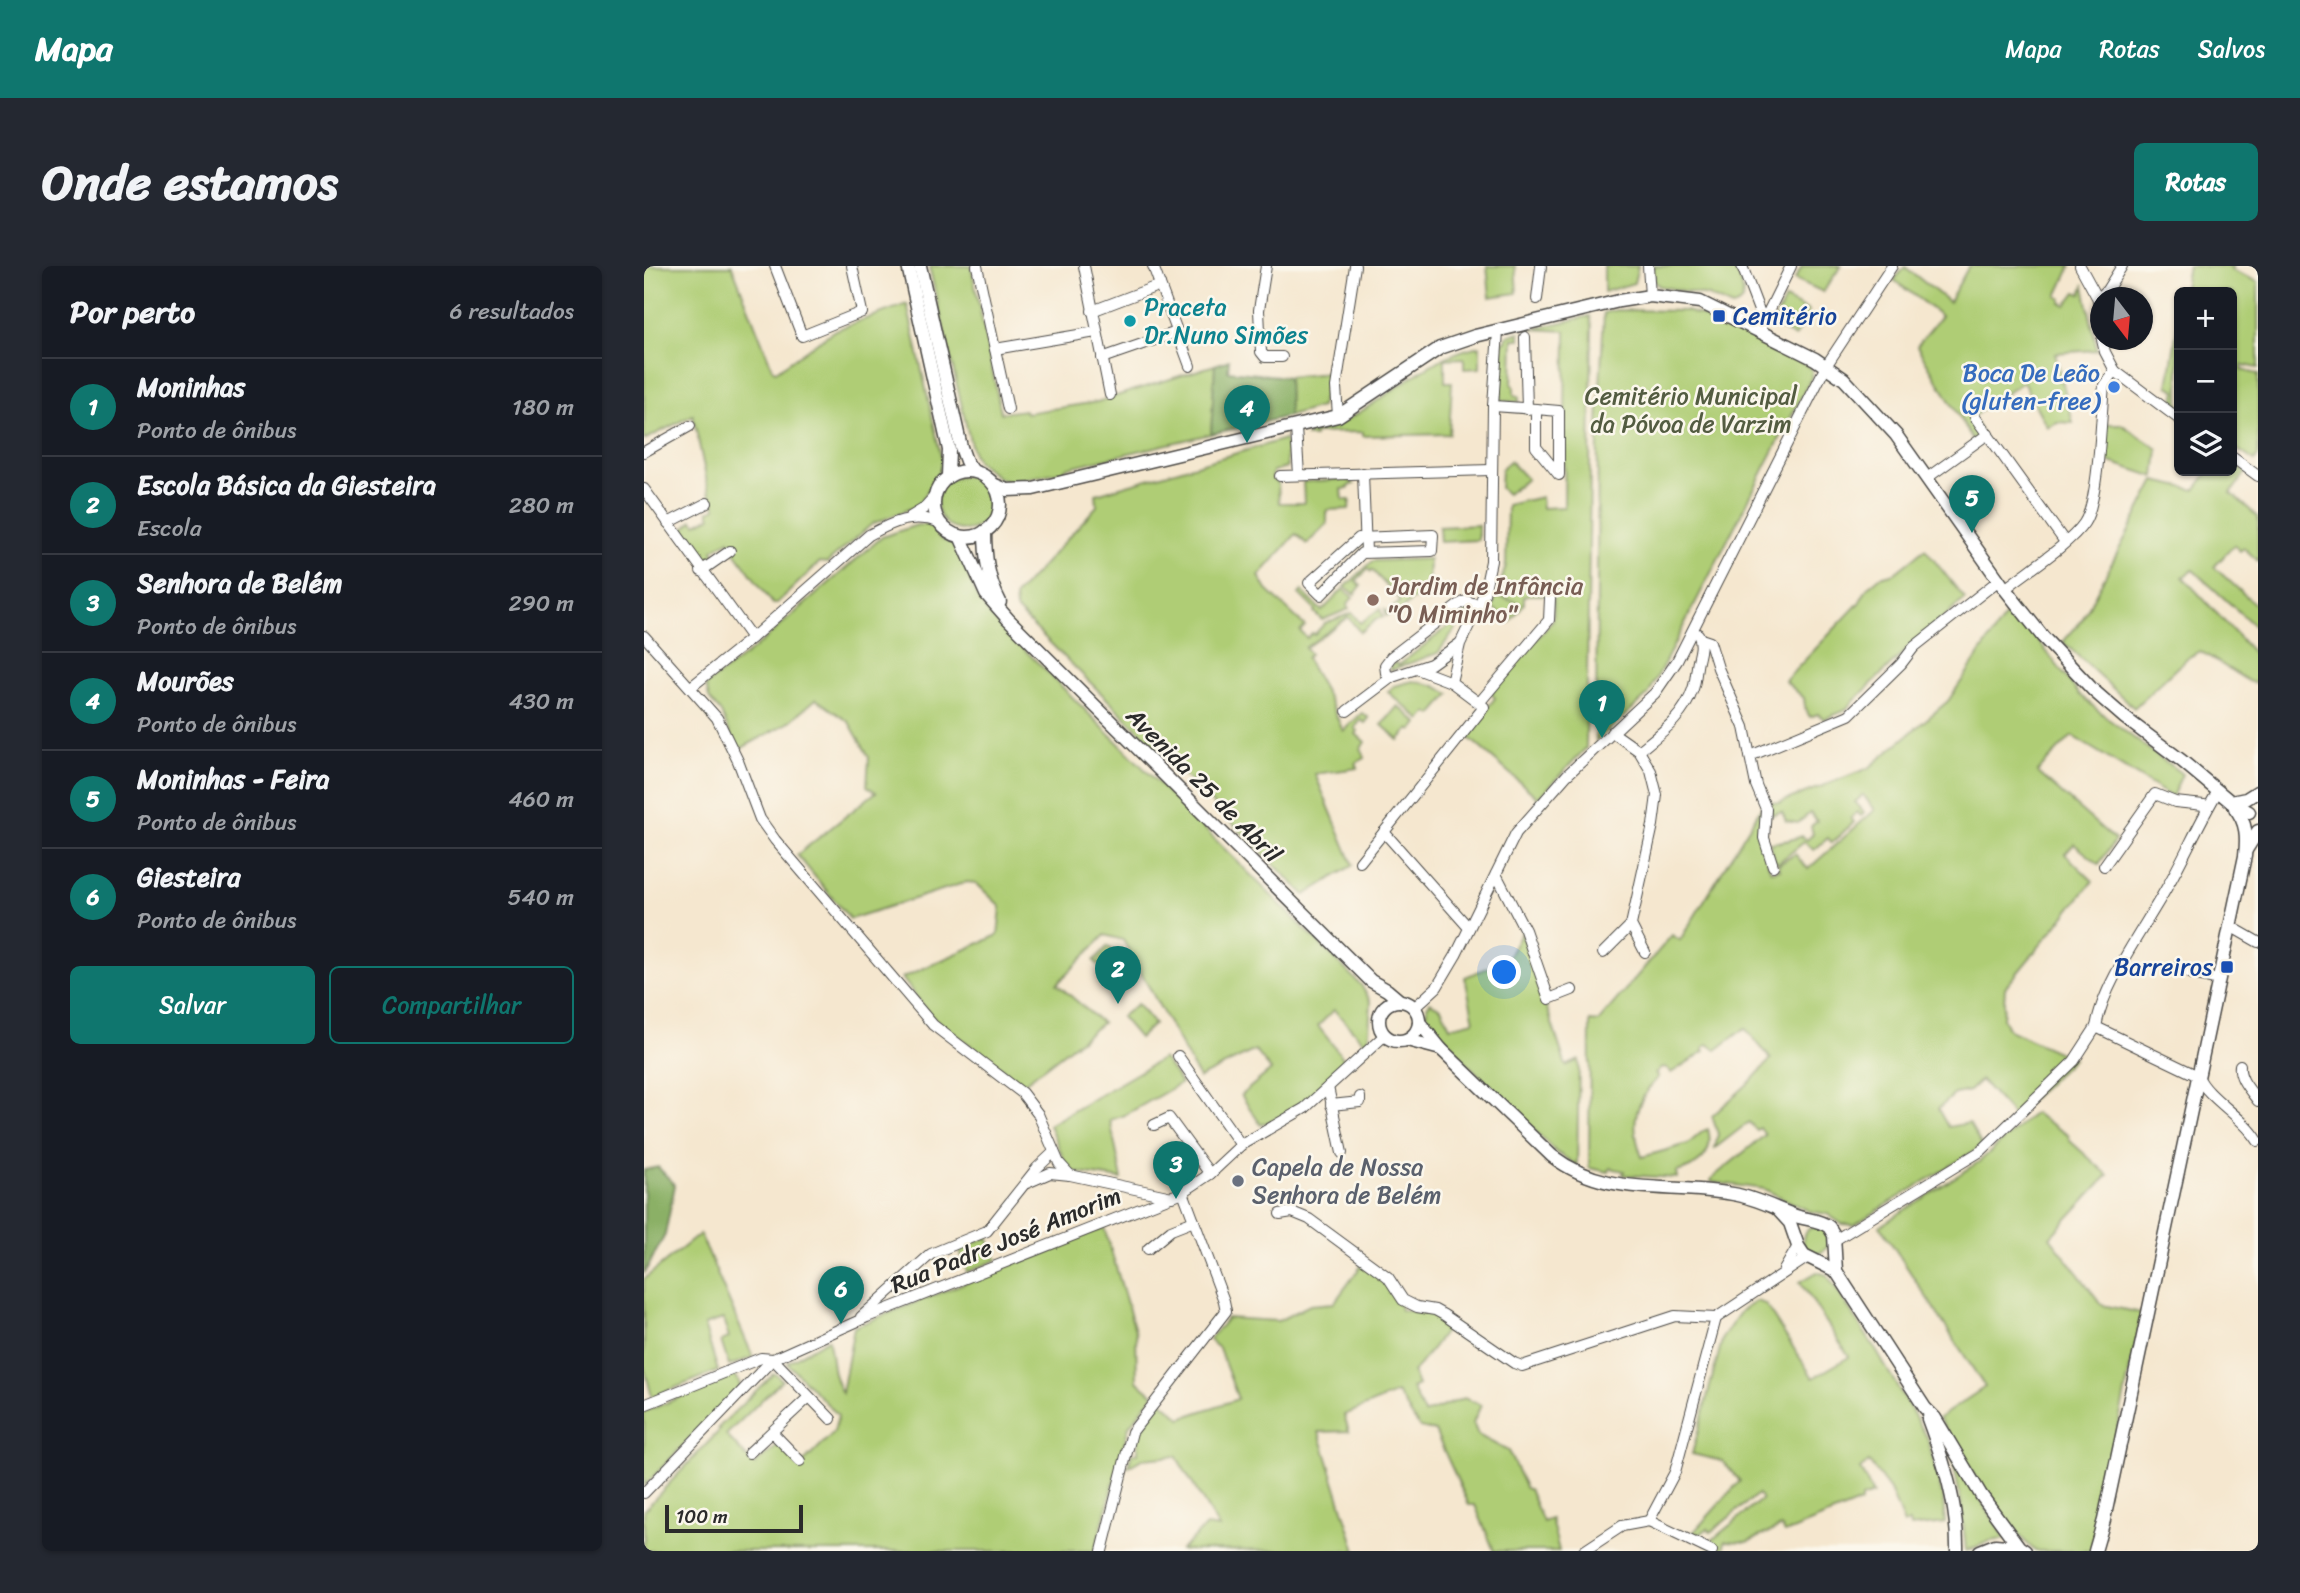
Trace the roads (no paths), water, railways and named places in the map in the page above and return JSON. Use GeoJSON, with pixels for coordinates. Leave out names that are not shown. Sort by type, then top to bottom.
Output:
{"type":"FeatureCollection","features":[{"type":"Feature","properties":{"kind":"main road"},"geometry":{"type":"LineString","coordinates":[[908,266],[949,450],[948,476]]}},
{"type":"Feature","properties":{"kind":"main road"},"geometry":{"type":"LineString","coordinates":[[920,266],[961,447],[973,471]]}},
{"type":"Feature","properties":{"kind":"main road"},"geometry":{"type":"LineString","coordinates":[[995,485],[1007,490],[1022,491],[1338,416],[1440,348],[1582,309],[1650,296],[1700,302],[1761,326],[1844,379],[1896,435],[2043,637],[2094,691],[2251,819]]}},
{"type":"Feature","properties":{"kind":"main road"},"geometry":{"type":"LineString","coordinates":[[939,522],[933,506],[934,497],[948,476],[956,472],[973,471],[989,478],[995,485],[1000,510]]}},
{"type":"Feature","properties":{"kind":"main road"},"geometry":{"type":"LineString","coordinates":[[960,537],[969,537],[992,526],[1010,498],[1022,491]]}},
{"type":"Feature","properties":{"kind":"main road","name":"Avenida 25 de Abril"},"geometry":{"type":"LineString","coordinates":[[939,522],[952,534],[960,537],[986,594],[1008,619],[1371,981],[1400,1002]]}},
{"type":"Feature","properties":{"kind":"main road","name":"Avenida 25 de Abril"},"geometry":{"type":"LineString","coordinates":[[985,531],[987,568],[993,589],[1008,619]]}},
{"type":"Feature","properties":{"kind":"main road"},"geometry":{"type":"LineString","coordinates":[[2231,802],[2246,799],[2258,791]]}},
{"type":"Feature","properties":{"kind":"main road"},"geometry":{"type":"LineString","coordinates":[[2258,791],[2258,797]]}},
{"type":"Feature","properties":{"kind":"main road"},"geometry":{"type":"LineString","coordinates":[[2097,1550],[2258,791]]}},
{"type":"Feature","properties":{"kind":"main road","name":"Avenida 25 de Abril"},"geometry":{"type":"LineString","coordinates":[[1371,981],[1378,996],[1381,1013]]}},
{"type":"Feature","properties":{"kind":"main road"},"geometry":{"type":"LineString","coordinates":[[1441,1049],[1406,1040],[1395,1041],[1385,1035],[1380,1025],[1381,1013],[1389,1005],[1400,1002],[1414,1008],[1419,1022],[1441,1049],[1566,1168],[1584,1176],[1624,1186],[1731,1193],[1758,1200],[1829,1227],[1834,1244],[1836,1271],[1925,1408],[1935,1418],[1981,1495],[2022,1549]]}},
{"type":"Feature","properties":{"kind":"main road"},"geometry":{"type":"LineString","coordinates":[[1406,1040],[1416,1033],[1419,1022]]}},
{"type":"Feature","properties":{"kind":"main road"},"geometry":{"type":"LineString","coordinates":[[1776,1207],[1790,1223],[1797,1243],[1811,1258],[1836,1271]]}},
{"type":"Feature","properties":{"kind":"main road"},"geometry":{"type":"LineString","coordinates":[[1797,1243],[1805,1224],[1816,1221]]}},
{"type":"Feature","properties":{"kind":"main road"},"geometry":{"type":"LineString","coordinates":[[1811,1258],[1826,1256],[1834,1244]]}},
{"type":"Feature","properties":{"kind":"main road"},"geometry":{"type":"LineString","coordinates":[[1925,1408],[1955,1505],[1957,1551]]}},
{"type":"Feature","properties":{"kind":"main road"},"geometry":{"type":"LineString","coordinates":[[1951,1551],[1952,1500]]}},
{"type":"Feature","properties":{"kind":"main road"},"geometry":{"type":"LineString","coordinates":[[1980,1551],[1995,1545],[2022,1549]]}},
{"type":"Feature","properties":{"kind":"street"},"geometry":{"type":"LineString","coordinates":[[775,266],[802,336],[862,312],[852,266]]}},
{"type":"Feature","properties":{"kind":"street"},"geometry":{"type":"LineString","coordinates":[[976,266],[1008,409]]}},
{"type":"Feature","properties":{"kind":"street"},"geometry":{"type":"LineString","coordinates":[[1084,266],[1110,395]]}},
{"type":"Feature","properties":{"kind":"street"},"geometry":{"type":"LineString","coordinates":[[1153,266],[1190,366]]}},
{"type":"Feature","properties":{"kind":"street"},"geometry":{"type":"LineString","coordinates":[[1266,266],[1259,310],[1261,352],[1265,357],[1282,357]]}},
{"type":"Feature","properties":{"kind":"street"},"geometry":{"type":"LineString","coordinates":[[1338,416],[1335,404],[1336,387],[1355,266]]}},
{"type":"Feature","properties":{"kind":"street"},"geometry":{"type":"LineString","coordinates":[[1537,299],[1541,266]]}},
{"type":"Feature","properties":{"kind":"street"},"geometry":{"type":"LineString","coordinates":[[1648,266],[1650,296]]}},
{"type":"Feature","properties":{"kind":"street"},"geometry":{"type":"LineString","coordinates":[[1742,266],[1761,326]]}},
{"type":"Feature","properties":{"kind":"street"},"geometry":{"type":"LineString","coordinates":[[1761,326],[1791,266]]}},
{"type":"Feature","properties":{"kind":"street"},"geometry":{"type":"LineString","coordinates":[[1414,1008],[1437,987],[1516,833],[1567,775],[1655,692],[1677,661],[1826,366],[1892,266]]}},
{"type":"Feature","properties":{"kind":"street"},"geometry":{"type":"LineString","coordinates":[[2080,266],[2091,287]]}},
{"type":"Feature","properties":{"kind":"street"},"geometry":{"type":"LineString","coordinates":[[2109,287],[2122,266]]}},
{"type":"Feature","properties":{"kind":"street"},"geometry":{"type":"LineString","coordinates":[[1092,311],[1160,285]]}},
{"type":"Feature","properties":{"kind":"street"},"geometry":{"type":"LineString","coordinates":[[1451,681],[1460,644],[1484,594],[1491,561],[1491,470],[1498,331]]}},
{"type":"Feature","properties":{"kind":"street"},"geometry":{"type":"LineString","coordinates":[[995,349],[1096,332]]}},
{"type":"Feature","properties":{"kind":"street"},"geometry":{"type":"LineString","coordinates":[[1102,358],[1177,332]]}},
{"type":"Feature","properties":{"kind":"street"},"geometry":{"type":"LineString","coordinates":[[1493,406],[1531,409],[1559,411],[1559,475],[1535,447],[1531,409],[1525,337]]}},
{"type":"Feature","properties":{"kind":"street"},"geometry":{"type":"LineString","coordinates":[[2104,350],[2115,371],[2174,415]]}},
{"type":"Feature","properties":{"kind":"street"},"geometry":{"type":"LineString","coordinates":[[1750,757],[1849,715],[1901,664],[1914,647],[2064,542],[2084,524],[2092,503],[2105,385],[2115,371]]}},
{"type":"Feature","properties":{"kind":"street"},"geometry":{"type":"LineString","coordinates":[[1975,416],[2064,542]]}},
{"type":"Feature","properties":{"kind":"street"},"geometry":{"type":"LineString","coordinates":[[644,452],[690,426]]}},
{"type":"Feature","properties":{"kind":"street"},"geometry":{"type":"LineString","coordinates":[[1296,428],[1299,475]]}},
{"type":"Feature","properties":{"kind":"street"},"geometry":{"type":"LineString","coordinates":[[1927,478],[1988,434]]}},
{"type":"Feature","properties":{"kind":"street"},"geometry":{"type":"LineString","coordinates":[[2237,461],[2258,476]]}},
{"type":"Feature","properties":{"kind":"street"},"geometry":{"type":"LineString","coordinates":[[1280,476],[1491,470]]}},
{"type":"Feature","properties":{"kind":"street"},"geometry":{"type":"LineString","coordinates":[[1363,473],[1366,552]]}},
{"type":"Feature","properties":{"kind":"street"},"geometry":{"type":"LineString","coordinates":[[644,489],[752,638]]}},
{"type":"Feature","properties":{"kind":"street"},"geometry":{"type":"LineString","coordinates":[[910,518],[934,497]]}},
{"type":"Feature","properties":{"kind":"street"},"geometry":{"type":"LineString","coordinates":[[668,523],[707,503]]}},
{"type":"Feature","properties":{"kind":"street"},"geometry":{"type":"LineString","coordinates":[[691,687],[752,638],[869,535],[892,522],[910,518],[926,518],[939,522]]}},
{"type":"Feature","properties":{"kind":"street"},"geometry":{"type":"LineString","coordinates":[[1433,535],[1432,551],[1362,553],[1321,594],[1309,583],[1359,538],[1366,537],[1433,535]]}},
{"type":"Feature","properties":{"kind":"street"},"geometry":{"type":"LineString","coordinates":[[701,571],[730,551]]}},
{"type":"Feature","properties":{"kind":"street"},"geometry":{"type":"LineString","coordinates":[[1479,704],[1549,620],[1550,598]]}},
{"type":"Feature","properties":{"kind":"street"},"geometry":{"type":"LineString","coordinates":[[1391,678],[1386,673],[1385,665],[1391,657],[1460,604],[1466,601],[1479,605]]}},
{"type":"Feature","properties":{"kind":"street"},"geometry":{"type":"LineString","coordinates":[[1693,629],[1701,639],[1710,642],[1718,668],[1739,711],[1756,785],[1766,809],[1764,838],[1773,866]]}},
{"type":"Feature","properties":{"kind":"street"},"geometry":{"type":"LineString","coordinates":[[644,636],[717,718],[738,761],[760,819],[775,840],[933,1025],[1023,1093],[1038,1114],[1056,1156],[1070,1175]]}},
{"type":"Feature","properties":{"kind":"street"},"geometry":{"type":"LineString","coordinates":[[1639,751],[1670,726],[1688,700],[1693,688],[1701,639]]}},
{"type":"Feature","properties":{"kind":"street"},"geometry":{"type":"LineString","coordinates":[[1347,711],[1391,678],[1445,656],[1460,644]]}},
{"type":"Feature","properties":{"kind":"street"},"geometry":{"type":"LineString","coordinates":[[1360,862],[1485,707],[1451,681],[1417,669]]}},
{"type":"Feature","properties":{"kind":"street"},"geometry":{"type":"LineString","coordinates":[[1603,953],[1631,925],[1657,795],[1651,771],[1639,751],[1612,732]]}},
{"type":"Feature","properties":{"kind":"street"},"geometry":{"type":"LineString","coordinates":[[1834,1244],[1850,1230],[1981,1151],[2074,1062],[2096,1027],[2098,1013],[2114,980],[2169,885],[2218,791]]}},
{"type":"Feature","properties":{"kind":"street"},"geometry":{"type":"LineString","coordinates":[[2104,866],[2155,793],[2175,802],[2204,804],[2206,811]]}},
{"type":"Feature","properties":{"kind":"street"},"geometry":{"type":"LineString","coordinates":[[1384,832],[1469,928]]}},
{"type":"Feature","properties":{"kind":"street"},"geometry":{"type":"LineString","coordinates":[[1496,873],[1525,930],[1549,999],[1572,990]]}},
{"type":"Feature","properties":{"kind":"street"},"geometry":{"type":"LineString","coordinates":[[1631,925],[1645,952]]}},
{"type":"Feature","properties":{"kind":"street"},"geometry":{"type":"LineString","coordinates":[[2230,926],[2258,942]]}},
{"type":"Feature","properties":{"kind":"street"},"geometry":{"type":"LineString","coordinates":[[2178,967],[2192,974],[2218,980]]}},
{"type":"Feature","properties":{"kind":"street"},"geometry":{"type":"LineString","coordinates":[[2096,1027],[2198,1076],[2202,1086],[2235,1114],[2257,1138]]}},
{"type":"Feature","properties":{"kind":"street","name":"Rua Padre José Amorim"},"geometry":{"type":"LineString","coordinates":[[773,1359],[887,1309],[1178,1194],[1210,1174],[1241,1145],[1305,1108],[1385,1035]]}},
{"type":"Feature","properties":{"kind":"street"},"geometry":{"type":"LineString","coordinates":[[1178,1056],[1241,1145]]}},
{"type":"Feature","properties":{"kind":"street"},"geometry":{"type":"LineString","coordinates":[[2240,1065],[2242,1078],[2258,1101]]}},
{"type":"Feature","properties":{"kind":"street"},"geometry":{"type":"LineString","coordinates":[[1328,1087],[1342,1153]]}},
{"type":"Feature","properties":{"kind":"street"},"geometry":{"type":"LineString","coordinates":[[1331,1104],[1360,1102],[1360,1097]]}},
{"type":"Feature","properties":{"kind":"street"},"geometry":{"type":"LineString","coordinates":[[1154,1125],[1170,1118],[1210,1174]]}},
{"type":"Feature","properties":{"kind":"street"},"geometry":{"type":"LineString","coordinates":[[859,1321],[931,1254],[987,1231],[1029,1182],[1037,1168],[1056,1156]]}},
{"type":"Feature","properties":{"kind":"street"},"geometry":{"type":"LineString","coordinates":[[1029,1182],[1050,1173],[1178,1194],[1194,1221],[1226,1311],[1132,1432],[1101,1551]]}},
{"type":"Feature","properties":{"kind":"street"},"geometry":{"type":"LineString","coordinates":[[1280,1214],[1292,1212],[1309,1219],[1378,1268],[1404,1300],[1417,1307],[1435,1310],[1514,1363],[1527,1365],[1675,1316],[1716,1318],[1811,1258]]}},
{"type":"Feature","properties":{"kind":"street"},"geometry":{"type":"LineString","coordinates":[[1148,1249],[1171,1230],[1194,1221]]}},
{"type":"Feature","properties":{"kind":"street"},"geometry":{"type":"LineString","coordinates":[[1829,1227],[1850,1230]]}},
{"type":"Feature","properties":{"kind":"street"},"geometry":{"type":"LineString","coordinates":[[1780,1276],[1797,1243]]}},
{"type":"Feature","properties":{"kind":"street"},"geometry":{"type":"LineString","coordinates":[[898,1305],[895,1294],[901,1283]]}},
{"type":"Feature","properties":{"kind":"street"},"geometry":{"type":"LineString","coordinates":[[887,1296],[887,1309]]}},
{"type":"Feature","properties":{"kind":"street"},"geometry":{"type":"LineString","coordinates":[[1649,1521],[1675,1472],[1716,1318]]}},
{"type":"Feature","properties":{"kind":"street"},"geometry":{"type":"LineString","coordinates":[[644,1405],[761,1358],[773,1359],[831,1419]]}},
{"type":"Feature","properties":{"kind":"street"},"geometry":{"type":"LineString","coordinates":[[644,1493],[773,1359]]}},
{"type":"Feature","properties":{"kind":"street"},"geometry":{"type":"LineString","coordinates":[[734,1369],[743,1378],[744,1389]]}},
{"type":"Feature","properties":{"kind":"street"},"geometry":{"type":"LineString","coordinates":[[749,1453],[809,1397]]}},
{"type":"Feature","properties":{"kind":"street"},"geometry":{"type":"LineString","coordinates":[[772,1432],[800,1461]]}},
{"type":"Feature","properties":{"kind":"street"},"geometry":{"type":"LineString","coordinates":[[1584,1551],[1622,1526],[1649,1521],[1712,1551]]}},
{"type":"Feature","properties":{"kind":"place","name":"Cemitério"},"geometry":{"type":"Point","coordinates":[1719,316]}},
{"type":"Feature","properties":{"kind":"place","name":"Praceta Dr.Nuno Simões"},"geometry":{"type":"Point","coordinates":[1130,321]}},
{"type":"Feature","properties":{"kind":"place","name":"Boca De Leão (gluten-free)"},"geometry":{"type":"Point","coordinates":[2114,387]}},
{"type":"Feature","properties":{"kind":"place","name":"Mourões"},"geometry":{"type":"Point","coordinates":[1247,443]}},
{"type":"Feature","properties":{"kind":"place","name":"Moninhas - Feira"},"geometry":{"type":"Point","coordinates":[1972,533]}},
{"type":"Feature","properties":{"kind":"place","name":"Jardim de Infância \"O Miminho\""},"geometry":{"type":"Point","coordinates":[1373,600]}},
{"type":"Feature","properties":{"kind":"place","name":"Moninhas"},"geometry":{"type":"Point","coordinates":[1602,738]}},
{"type":"Feature","properties":{"kind":"place","name":"Barreiros"},"geometry":{"type":"Point","coordinates":[2227,967]}},
{"type":"Feature","properties":{"kind":"place","name":"Escola Básica da Giesteira"},"geometry":{"type":"Point","coordinates":[1118,1004]}},
{"type":"Feature","properties":{"kind":"place","name":"Capela de Nossa Senhora de Belém"},"geometry":{"type":"Point","coordinates":[1238,1181]}},
{"type":"Feature","properties":{"kind":"place","name":"Senhora de Belém"},"geometry":{"type":"Point","coordinates":[1176,1199]}},
{"type":"Feature","properties":{"kind":"place","name":"Giesteira"},"geometry":{"type":"Point","coordinates":[841,1324]}},
{"type":"Feature","properties":{"kind":"park label","name":"Cemitério Municipal da Póvoa de Varzim"},"geometry":{"type":"Point","coordinates":[1691,410]}}]}
